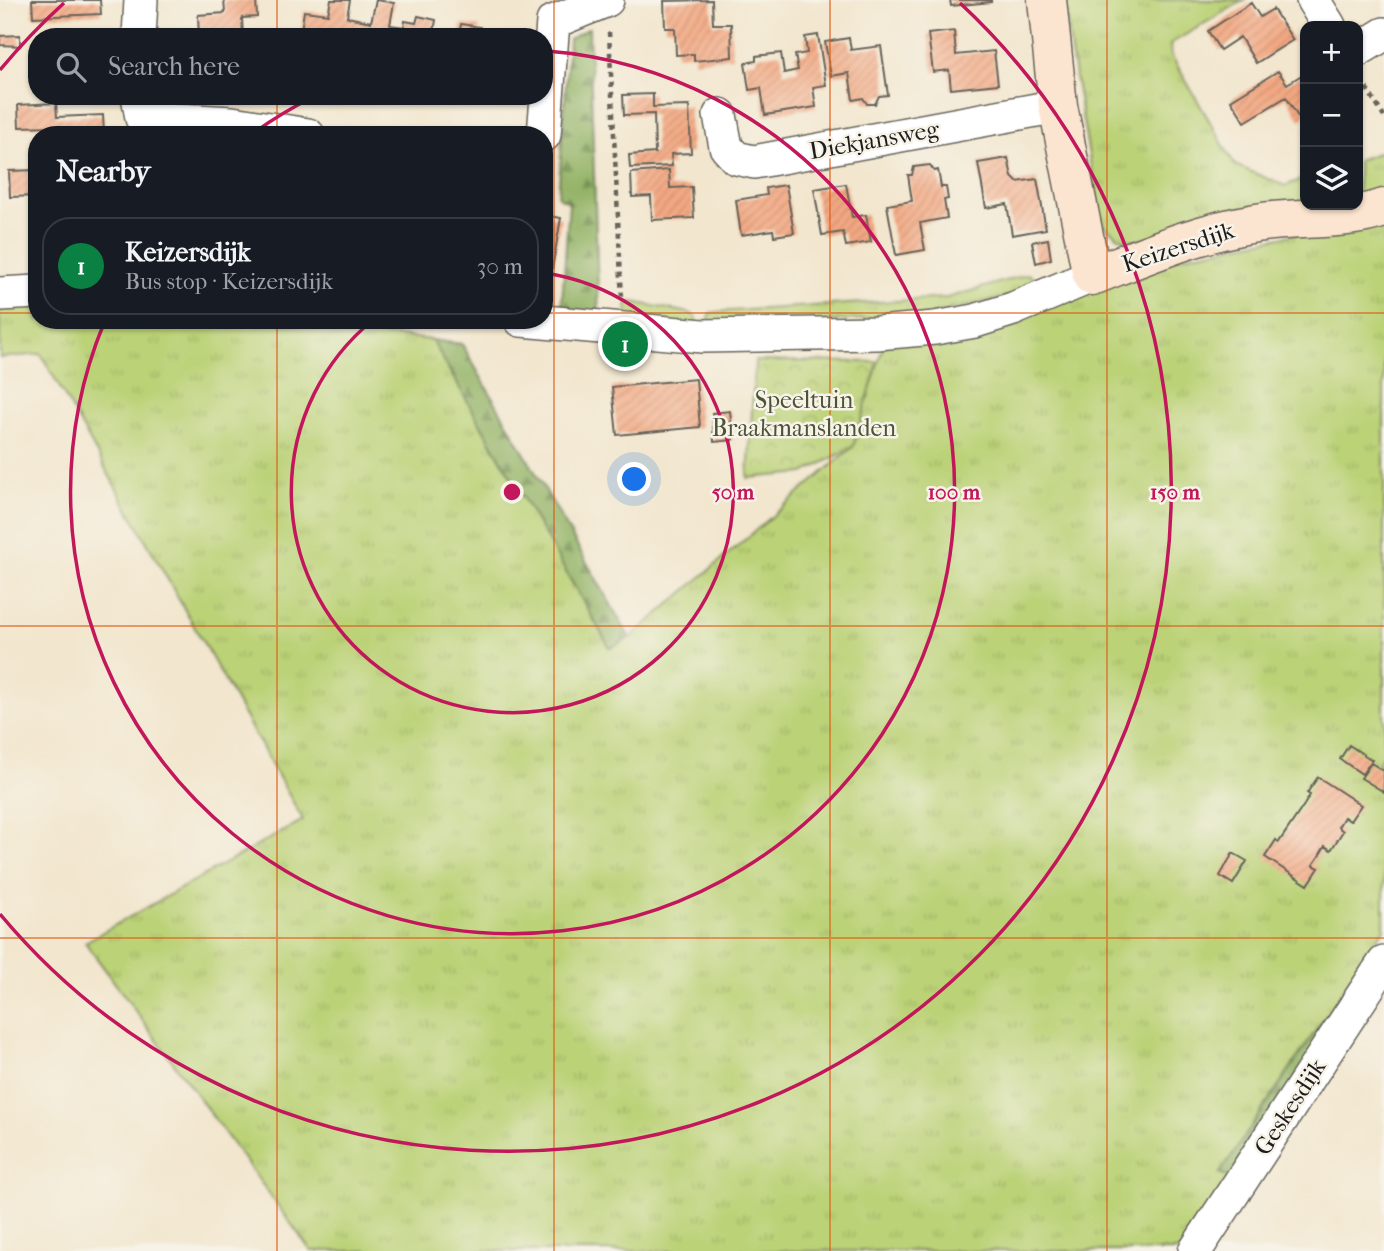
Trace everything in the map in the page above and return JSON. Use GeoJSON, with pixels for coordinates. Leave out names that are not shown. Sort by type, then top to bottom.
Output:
{"type":"FeatureCollection","features":[{"type":"Feature","properties":{"kind":"street"},"geometry":{"type":"LineString","coordinates":[[139,28],[141,0]]}},
{"type":"Feature","properties":{"kind":"street"},"geometry":{"type":"LineString","coordinates":[[1047,0],[1058,106],[1093,276]]}},
{"type":"Feature","properties":{"kind":"street"},"geometry":{"type":"LineString","coordinates":[[1313,0],[1326,21]]}},
{"type":"Feature","properties":{"kind":"street"},"geometry":{"type":"LineString","coordinates":[[553,28],[553,22],[608,14]]}},
{"type":"Feature","properties":{"kind":"street"},"geometry":{"type":"LineString","coordinates":[[1363,47],[1384,34]]}},
{"type":"Feature","properties":{"kind":"street"},"geometry":{"type":"LineString","coordinates":[[140,105],[142,118],[251,126]]}},
{"type":"Feature","properties":{"kind":"street"},"geometry":{"type":"LineString","coordinates":[[545,126],[546,105]]}},
{"type":"Feature","properties":{"kind":"street","name":"Diekjansweg"},"geometry":{"type":"LineString","coordinates":[[720,115],[726,147],[736,158],[754,162],[1058,106]]}},
{"type":"Feature","properties":{"kind":"street","name":"Keizersdijk"},"geometry":{"type":"LineString","coordinates":[[553,323],[722,337],[888,332],[975,321],[1013,309],[1182,241],[1256,223],[1350,215],[1384,208]]}},
{"type":"Feature","properties":{"kind":"street"},"geometry":{"type":"LineString","coordinates":[[0,294],[28,292]]}},
{"type":"Feature","properties":{"kind":"street","name":"Geskesdijk"},"geometry":{"type":"LineString","coordinates":[[1195,1251],[1384,964]]}},
{"type":"Feature","properties":{"kind":"path"},"geometry":{"type":"LineString","coordinates":[[608,14],[622,298]]}},
{"type":"Feature","properties":{"kind":"path"},"geometry":{"type":"LineString","coordinates":[[1363,82],[1384,117]]}},
{"type":"Feature","properties":{"kind":"green space"},"geometry":{"type":"Polygon","coordinates":[[[1066,0],[1244,0],[1170,44],[1171,55],[1235,165],[1285,186],[1300,180],[1300,205],[1134,241],[1120,238],[1101,223],[1071,53],[1066,0]]]}},
{"type":"Feature","properties":{"kind":"green space"},"geometry":{"type":"Polygon","coordinates":[[[589,28],[599,319],[561,315],[569,202],[558,197],[569,39],[589,28]]]}},
{"type":"Feature","properties":{"kind":"green space"},"geometry":{"type":"Polygon","coordinates":[[[1384,151],[1384,194],[1363,198],[1363,158],[1384,151]]]}},
{"type":"Feature","properties":{"kind":"green space"},"geometry":{"type":"Polygon","coordinates":[[[1384,217],[1384,753],[1378,763],[1384,768],[1384,929],[1220,1173],[1233,1179],[1186,1251],[311,1251],[85,942],[303,820],[41,354],[0,358],[0,304],[28,302],[28,329],[337,329],[432,340],[610,648],[630,638],[853,447],[885,340],[1147,263],[1384,217]]]}},
{"type":"Feature","properties":{"kind":"green space"},"geometry":{"type":"Polygon","coordinates":[[[1028,274],[1038,280],[1040,289],[924,316],[710,327],[709,314],[714,312],[947,298],[1028,274]]]}},
{"type":"Feature","properties":{"kind":"green space"},"geometry":{"type":"Polygon","coordinates":[[[627,303],[690,313],[696,317],[696,327],[627,323],[627,303]]]}},
{"type":"Feature","properties":{"kind":"green space"},"geometry":{"type":"Polygon","coordinates":[[[432,340],[462,344],[630,638],[610,648],[432,340]]]}},
{"type":"Feature","properties":{"kind":"green space","name":"Speeltuin Braakmanslanden"},"geometry":{"type":"Polygon","coordinates":[[[755,361],[878,362],[853,447],[804,473],[748,478],[755,361]]]}},
{"type":"Feature","properties":{"kind":"green space"},"geometry":{"type":"Polygon","coordinates":[[[1344,989],[1352,997],[1233,1179],[1220,1173],[1344,989]]]}},
{"type":"Feature","properties":{"kind":"building"},"geometry":{"type":"Polygon","coordinates":[[[32,0],[100,0],[101,14],[33,17],[32,0]]]}},
{"type":"Feature","properties":{"kind":"building"},"geometry":{"type":"Polygon","coordinates":[[[224,0],[256,0],[257,17],[242,18],[243,28],[199,28],[198,15],[225,13],[224,0]]]}},
{"type":"Feature","properties":{"kind":"building"},"geometry":{"type":"Polygon","coordinates":[[[331,0],[350,0],[347,17],[371,22],[376,0],[394,3],[390,25],[404,27],[405,21],[416,23],[418,16],[436,20],[435,28],[301,28],[304,11],[328,14],[331,0]]]}},
{"type":"Feature","properties":{"kind":"building"},"geometry":{"type":"Polygon","coordinates":[[[712,0],[713,24],[731,24],[732,57],[694,61],[694,54],[676,55],[675,28],[665,28],[664,1],[712,0]]]}},
{"type":"Feature","properties":{"kind":"building"},"geometry":{"type":"Polygon","coordinates":[[[950,0],[991,0],[991,2],[951,6],[950,0]]]}},
{"type":"Feature","properties":{"kind":"building"},"geometry":{"type":"Polygon","coordinates":[[[1251,3],[1260,17],[1273,9],[1293,40],[1256,63],[1240,37],[1220,50],[1208,31],[1251,3]]]}},
{"type":"Feature","properties":{"kind":"building"},"geometry":{"type":"Polygon","coordinates":[[[461,24],[480,27],[480,28],[460,28],[461,24]]]}},
{"type":"Feature","properties":{"kind":"building"},"geometry":{"type":"Polygon","coordinates":[[[954,31],[956,55],[994,51],[998,84],[951,89],[949,70],[933,72],[928,34],[954,31]]]}},
{"type":"Feature","properties":{"kind":"building"},"geometry":{"type":"Polygon","coordinates":[[[20,35],[20,46],[0,45],[0,36],[20,35]]]}},
{"type":"Feature","properties":{"kind":"building"},"geometry":{"type":"Polygon","coordinates":[[[818,35],[826,85],[813,87],[816,107],[765,115],[761,88],[749,90],[745,63],[756,61],[756,56],[781,53],[784,73],[798,70],[795,55],[807,53],[805,37],[818,35]]]}},
{"type":"Feature","properties":{"kind":"building"},"geometry":{"type":"Polygon","coordinates":[[[849,38],[851,50],[881,46],[888,95],[879,96],[875,104],[867,104],[863,98],[853,100],[849,73],[831,76],[825,42],[849,38]]]}},
{"type":"Feature","properties":{"kind":"building"},"geometry":{"type":"Polygon","coordinates":[[[1278,71],[1287,84],[1300,76],[1300,120],[1286,97],[1245,122],[1231,100],[1278,71]]]}},
{"type":"Feature","properties":{"kind":"building"},"geometry":{"type":"Polygon","coordinates":[[[653,94],[653,107],[689,106],[691,153],[671,154],[672,166],[630,168],[629,155],[655,153],[654,114],[624,115],[623,95],[653,94]]]}},
{"type":"Feature","properties":{"kind":"building"},"geometry":{"type":"Polygon","coordinates":[[[18,105],[56,105],[57,117],[103,115],[104,126],[19,127],[18,105]]]}},
{"type":"Feature","properties":{"kind":"building"},"geometry":{"type":"Polygon","coordinates":[[[1008,158],[1012,177],[1017,182],[1037,179],[1046,229],[1012,235],[1007,204],[986,208],[978,163],[1008,158]]]}},
{"type":"Feature","properties":{"kind":"building"},"geometry":{"type":"Polygon","coordinates":[[[930,165],[934,171],[938,170],[941,187],[946,187],[948,199],[944,200],[947,218],[920,223],[925,250],[896,255],[887,205],[912,201],[908,175],[912,175],[914,167],[930,165]]]}},
{"type":"Feature","properties":{"kind":"building"},"geometry":{"type":"Polygon","coordinates":[[[28,170],[28,196],[10,197],[9,171],[28,170]]]}},
{"type":"Feature","properties":{"kind":"building"},"geometry":{"type":"Polygon","coordinates":[[[669,170],[670,188],[692,187],[694,218],[652,220],[651,196],[632,197],[631,173],[669,170]]]}},
{"type":"Feature","properties":{"kind":"building"},"geometry":{"type":"Polygon","coordinates":[[[846,184],[852,217],[866,215],[871,242],[846,246],[843,232],[822,235],[814,189],[846,184]]]}},
{"type":"Feature","properties":{"kind":"building"},"geometry":{"type":"Polygon","coordinates":[[[786,185],[794,233],[774,236],[773,230],[741,235],[736,200],[767,195],[766,188],[786,185]]]}},
{"type":"Feature","properties":{"kind":"building"},"geometry":{"type":"Polygon","coordinates":[[[553,217],[561,218],[553,263],[553,217]]]}},
{"type":"Feature","properties":{"kind":"building"},"geometry":{"type":"Polygon","coordinates":[[[1048,239],[1051,259],[1036,263],[1032,242],[1048,239]]]}},
{"type":"Feature","properties":{"kind":"building"},"geometry":{"type":"Polygon","coordinates":[[[696,379],[700,427],[617,435],[612,387],[696,379]]]}},
{"type":"Feature","properties":{"kind":"building"},"geometry":{"type":"Polygon","coordinates":[[[730,411],[733,440],[714,442],[712,413],[730,411]]]}},
{"type":"Feature","properties":{"kind":"building"},"geometry":{"type":"Polygon","coordinates":[[[1349,745],[1372,760],[1362,774],[1340,759],[1349,745]]]}},
{"type":"Feature","properties":{"kind":"building"},"geometry":{"type":"Polygon","coordinates":[[[1371,763],[1384,771],[1384,792],[1361,778],[1371,763]]]}},
{"type":"Feature","properties":{"kind":"building"},"geometry":{"type":"Polygon","coordinates":[[[1318,777],[1361,805],[1350,821],[1344,817],[1338,827],[1343,831],[1331,850],[1325,846],[1313,865],[1319,868],[1308,885],[1265,857],[1276,840],[1279,842],[1304,805],[1310,795],[1307,793],[1318,777]]]}},
{"type":"Feature","properties":{"kind":"building"},"geometry":{"type":"Polygon","coordinates":[[[1233,853],[1247,861],[1233,884],[1220,876],[1233,853]]]}},
{"type":"Feature","properties":{"kind":"place","name":"Keizersdijk"},"geometry":{"type":"Point","coordinates":[625,344]}}]}
